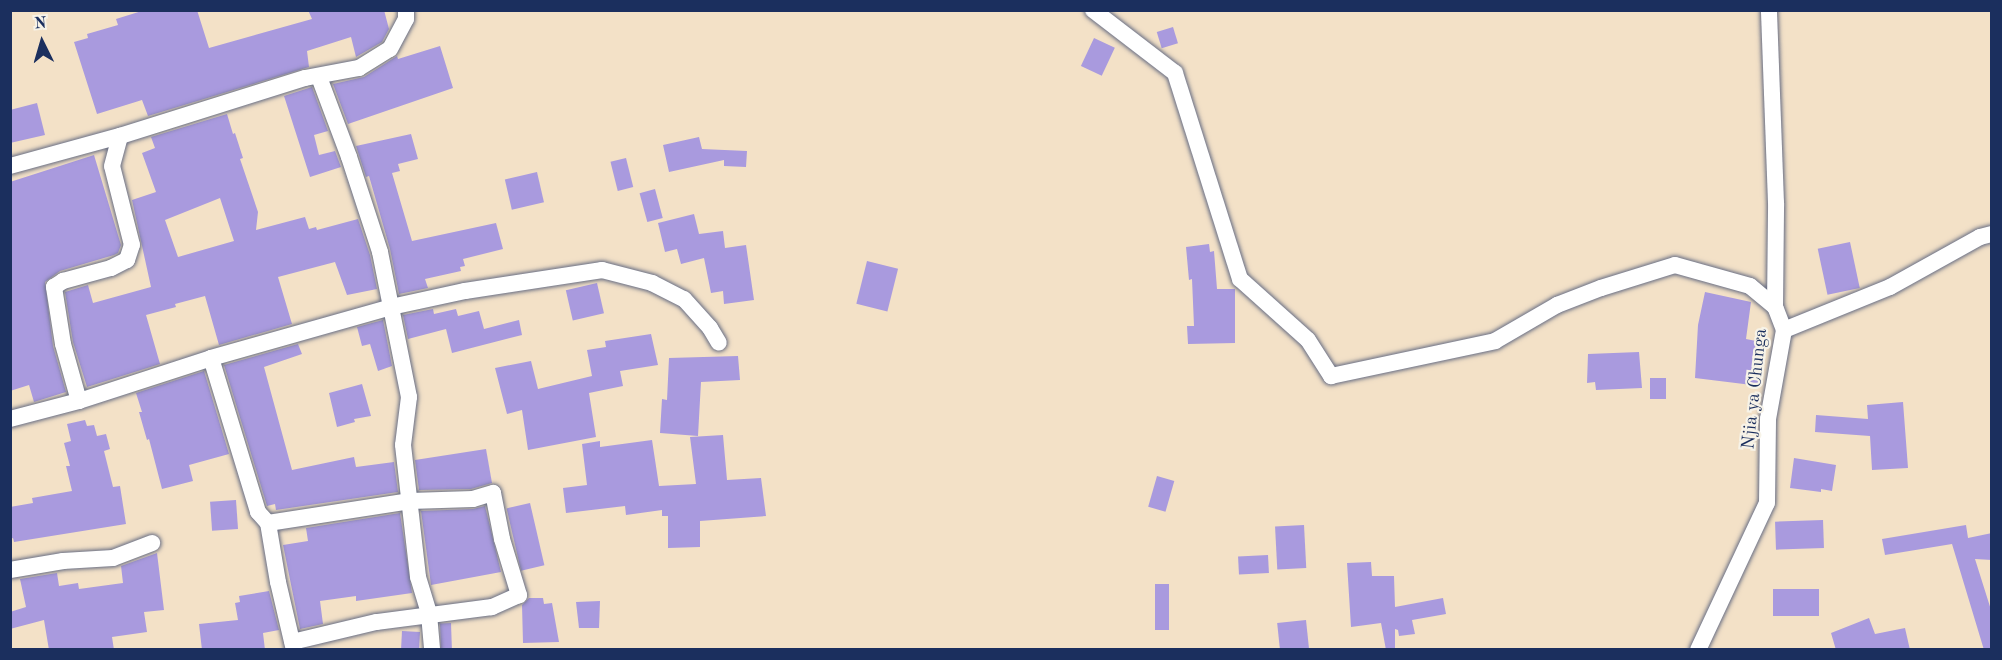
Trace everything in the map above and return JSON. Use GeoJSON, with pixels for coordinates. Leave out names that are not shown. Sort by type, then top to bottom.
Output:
{"type":"FeatureCollection","features":[{"type":"Feature","properties":{"kind":"street"},"geometry":{"type":"LineString","coordinates":[[10,166],[120,136],[305,78],[359,68],[390,49],[406,19],[406,10]]}},
{"type":"Feature","properties":{"kind":"street"},"geometry":{"type":"LineString","coordinates":[[1093,10],[1175,73],[1240,279],[1308,339],[1331,376],[1495,341],[1557,305],[1601,288],[1675,265],[1750,286],[1775,307]]}},
{"type":"Feature","properties":{"kind":"street","name":"Njia ya Chunga"},"geometry":{"type":"LineString","coordinates":[[1698,650],[1767,503],[1768,419],[1784,330],[1775,307],[1776,203],[1769,10]]}},
{"type":"Feature","properties":{"kind":"street"},"geometry":{"type":"LineString","coordinates":[[319,77],[380,252],[409,396],[403,445],[418,577],[429,614],[432,650]]}},
{"type":"Feature","properties":{"kind":"street"},"geometry":{"type":"LineString","coordinates":[[79,401],[63,345],[54,287],[63,280],[111,268],[127,260],[132,245],[112,166],[120,136]]}},
{"type":"Feature","properties":{"kind":"street"},"geometry":{"type":"LineString","coordinates":[[1784,330],[1890,287],[1980,237],[1992,234]]}},
{"type":"Feature","properties":{"kind":"street"},"geometry":{"type":"LineString","coordinates":[[10,420],[79,401],[211,358],[391,307],[465,291],[602,270],[652,282],[684,299],[710,328],[719,343]]}},
{"type":"Feature","properties":{"kind":"street"},"geometry":{"type":"LineString","coordinates":[[211,358],[258,512],[268,523],[293,646],[360,625],[492,607],[519,595],[502,539],[493,493],[473,499],[410,501],[268,523]]}},
{"type":"Feature","properties":{"kind":"street"},"geometry":{"type":"LineString","coordinates":[[10,570],[63,561],[113,558],[152,543]]}},
{"type":"Feature","properties":{"kind":"building"},"geometry":{"type":"Polygon","coordinates":[[[145,10],[197,10],[209,48],[312,19],[308,10],[384,10],[389,29],[382,42],[356,57],[351,37],[307,51],[309,67],[148,116],[142,100],[97,114],[74,42],[88,38],[87,34],[118,25],[116,19],[145,10]]]}},
{"type":"Feature","properties":{"kind":"building"},"geometry":{"type":"Polygon","coordinates":[[[1173,27],[1178,43],[1162,48],[1157,32],[1173,27]]]}},
{"type":"Feature","properties":{"kind":"building"},"geometry":{"type":"Polygon","coordinates":[[[1094,38],[1115,48],[1102,76],[1081,66],[1094,38]]]}},
{"type":"Feature","properties":{"kind":"building"},"geometry":{"type":"Polygon","coordinates":[[[440,46],[453,88],[348,124],[333,84],[364,77],[397,56],[398,59],[440,46]]]}},
{"type":"Feature","properties":{"kind":"building"},"geometry":{"type":"Polygon","coordinates":[[[312,87],[328,131],[314,135],[319,155],[335,151],[341,167],[310,177],[284,96],[312,87]]]}},
{"type":"Feature","properties":{"kind":"building"},"geometry":{"type":"Polygon","coordinates":[[[37,103],[45,135],[10,143],[10,110],[37,103]]]}},
{"type":"Feature","properties":{"kind":"building"},"geometry":{"type":"Polygon","coordinates":[[[227,114],[243,158],[240,159],[258,212],[256,230],[305,217],[309,229],[316,227],[317,230],[358,219],[370,255],[377,289],[347,295],[335,262],[278,277],[292,324],[219,345],[205,296],[175,304],[176,307],[146,315],[160,364],[87,387],[73,342],[65,292],[88,285],[93,303],[151,287],[132,200],[156,192],[142,153],[155,148],[151,137],[227,114]],[[220,198],[165,220],[178,257],[234,241],[220,198]]]}},
{"type":"Feature","properties":{"kind":"building"},"geometry":{"type":"Polygon","coordinates":[[[411,134],[418,159],[398,164],[400,171],[392,173],[412,241],[496,223],[503,249],[463,259],[465,266],[460,267],[461,271],[425,279],[428,288],[399,294],[390,249],[369,176],[366,177],[356,146],[411,134]]]}},
{"type":"Feature","properties":{"kind":"building"},"geometry":{"type":"Polygon","coordinates":[[[699,137],[702,149],[747,151],[746,167],[724,166],[724,160],[669,172],[663,145],[699,137]]]}},
{"type":"Feature","properties":{"kind":"building"},"geometry":{"type":"Polygon","coordinates":[[[94,155],[121,245],[118,253],[114,255],[60,271],[45,282],[53,346],[66,392],[34,402],[29,385],[10,391],[10,182],[94,155]]]}},
{"type":"Feature","properties":{"kind":"building"},"geometry":{"type":"Polygon","coordinates":[[[626,158],[633,187],[618,191],[610,162],[626,158]]]}},
{"type":"Feature","properties":{"kind":"building"},"geometry":{"type":"Polygon","coordinates":[[[537,172],[544,202],[512,210],[505,179],[537,172]]]}},
{"type":"Feature","properties":{"kind":"building"},"geometry":{"type":"Polygon","coordinates":[[[655,189],[663,218],[647,222],[640,193],[655,189]]]}},
{"type":"Feature","properties":{"kind":"building"},"geometry":{"type":"Polygon","coordinates":[[[694,214],[699,234],[723,231],[725,248],[746,245],[754,300],[724,304],[723,291],[711,293],[704,258],[681,264],[677,249],[665,252],[658,223],[694,214]]]}},
{"type":"Feature","properties":{"kind":"building"},"geometry":{"type":"Polygon","coordinates":[[[1850,242],[1860,288],[1827,295],[1818,249],[1850,242]]]}},
{"type":"Feature","properties":{"kind":"building"},"geometry":{"type":"Polygon","coordinates":[[[1209,244],[1210,252],[1214,251],[1217,289],[1235,289],[1235,343],[1188,344],[1187,326],[1194,326],[1192,279],[1189,280],[1186,247],[1209,244]]]}},
{"type":"Feature","properties":{"kind":"building"},"geometry":{"type":"Polygon","coordinates":[[[867,261],[898,269],[887,311],[856,304],[867,261]]]}},
{"type":"Feature","properties":{"kind":"building"},"geometry":{"type":"Polygon","coordinates":[[[597,283],[604,313],[573,320],[566,290],[597,283]]]}},
{"type":"Feature","properties":{"kind":"building"},"geometry":{"type":"Polygon","coordinates":[[[1705,292],[1751,302],[1746,339],[1766,343],[1760,386],[1695,378],[1698,325],[1705,292]]]}},
{"type":"Feature","properties":{"kind":"building"},"geometry":{"type":"Polygon","coordinates":[[[433,309],[434,314],[456,309],[458,316],[479,311],[484,329],[519,320],[522,335],[452,353],[446,329],[408,339],[403,315],[433,309]]]}},
{"type":"Feature","properties":{"kind":"building"},"geometry":{"type":"Polygon","coordinates":[[[383,320],[392,366],[378,371],[370,344],[362,346],[357,327],[383,320]]]}},
{"type":"Feature","properties":{"kind":"building"},"geometry":{"type":"Polygon","coordinates":[[[651,334],[658,365],[620,371],[623,386],[589,393],[596,437],[528,450],[522,410],[507,414],[495,368],[531,361],[538,389],[592,376],[587,350],[606,347],[605,341],[651,334]]]}},
{"type":"Feature","properties":{"kind":"building"},"geometry":{"type":"Polygon","coordinates":[[[298,344],[302,354],[264,367],[292,470],[354,457],[356,467],[394,462],[398,492],[276,510],[275,504],[267,506],[224,365],[298,344]]]}},
{"type":"Feature","properties":{"kind":"building"},"geometry":{"type":"Polygon","coordinates":[[[1639,352],[1642,388],[1596,390],[1595,382],[1587,383],[1588,354],[1639,352]]]}},
{"type":"Feature","properties":{"kind":"building"},"geometry":{"type":"Polygon","coordinates":[[[738,356],[740,380],[701,382],[698,436],[660,433],[662,399],[667,400],[669,358],[738,356]]]}},
{"type":"Feature","properties":{"kind":"building"},"geometry":{"type":"Polygon","coordinates":[[[204,371],[229,454],[189,465],[193,481],[162,489],[149,439],[147,440],[139,412],[142,412],[136,393],[204,371]]]}},
{"type":"Feature","properties":{"kind":"building"},"geometry":{"type":"Polygon","coordinates":[[[1650,378],[1666,378],[1666,399],[1650,399],[1650,378]]]}},
{"type":"Feature","properties":{"kind":"building"},"geometry":{"type":"Polygon","coordinates":[[[362,384],[371,416],[354,419],[355,422],[337,427],[329,393],[362,384]]]}},
{"type":"Feature","properties":{"kind":"building"},"geometry":{"type":"Polygon","coordinates":[[[1903,402],[1908,468],[1872,470],[1870,436],[1815,432],[1816,415],[1868,419],[1867,405],[1903,402]]]}},
{"type":"Feature","properties":{"kind":"building"},"geometry":{"type":"Polygon","coordinates":[[[85,420],[87,426],[94,425],[97,436],[106,434],[110,449],[104,451],[113,487],[120,486],[126,524],[14,542],[13,538],[10,539],[10,507],[33,503],[32,498],[72,491],[66,466],[70,466],[64,443],[71,441],[67,424],[85,420]]]}},
{"type":"Feature","properties":{"kind":"building"},"geometry":{"type":"Polygon","coordinates":[[[723,435],[727,480],[761,478],[766,516],[700,521],[700,547],[668,548],[668,516],[662,516],[662,510],[626,515],[625,506],[566,513],[563,488],[587,485],[582,444],[600,441],[600,447],[652,440],[659,486],[696,484],[690,437],[723,435]]]}},
{"type":"Feature","properties":{"kind":"building"},"geometry":{"type":"Polygon","coordinates":[[[486,449],[492,483],[471,489],[419,490],[415,460],[486,449]]]}},
{"type":"Feature","properties":{"kind":"building"},"geometry":{"type":"Polygon","coordinates":[[[1794,458],[1836,465],[1832,491],[1790,488],[1794,458]]]}},
{"type":"Feature","properties":{"kind":"building"},"geometry":{"type":"Polygon","coordinates":[[[1157,476],[1174,481],[1165,512],[1148,507],[1157,476]]]}},
{"type":"Feature","properties":{"kind":"building"},"geometry":{"type":"Polygon","coordinates":[[[236,500],[238,529],[212,531],[210,502],[236,500]]]}},
{"type":"Feature","properties":{"kind":"building"},"geometry":{"type":"Polygon","coordinates":[[[530,503],[544,565],[521,571],[507,508],[530,503]]]}},
{"type":"Feature","properties":{"kind":"building"},"geometry":{"type":"Polygon","coordinates":[[[485,506],[501,572],[431,585],[421,511],[473,509],[485,506]]]}},
{"type":"Feature","properties":{"kind":"building"},"geometry":{"type":"Polygon","coordinates":[[[400,513],[412,593],[356,601],[356,596],[320,601],[323,624],[300,629],[283,545],[308,541],[306,528],[400,513]]]}},
{"type":"Feature","properties":{"kind":"building"},"geometry":{"type":"Polygon","coordinates":[[[1823,520],[1824,548],[1776,550],[1775,522],[1823,520]]]}},
{"type":"Feature","properties":{"kind":"building"},"geometry":{"type":"Polygon","coordinates":[[[1304,525],[1306,568],[1277,569],[1275,527],[1304,525]]]}},
{"type":"Feature","properties":{"kind":"building"},"geometry":{"type":"Polygon","coordinates":[[[1966,525],[1968,538],[1992,533],[1992,560],[1975,559],[1992,613],[1992,650],[1984,650],[1952,544],[1885,555],[1882,539],[1966,525]]]}},
{"type":"Feature","properties":{"kind":"building"},"geometry":{"type":"Polygon","coordinates":[[[157,553],[164,610],[144,612],[147,632],[112,637],[114,650],[49,650],[44,620],[10,629],[10,612],[26,607],[20,579],[57,573],[59,586],[78,583],[79,589],[123,583],[121,566],[157,553]]]}},
{"type":"Feature","properties":{"kind":"building"},"geometry":{"type":"Polygon","coordinates":[[[1268,555],[1269,573],[1239,575],[1238,557],[1268,555]]]}},
{"type":"Feature","properties":{"kind":"building"},"geometry":{"type":"Polygon","coordinates":[[[1371,562],[1372,576],[1394,576],[1395,607],[1443,598],[1446,614],[1412,620],[1415,634],[1399,636],[1398,630],[1395,629],[1395,650],[1386,650],[1381,623],[1351,627],[1347,563],[1371,562]]]}},
{"type":"Feature","properties":{"kind":"building"},"geometry":{"type":"Polygon","coordinates":[[[1155,584],[1169,584],[1169,630],[1155,630],[1155,584]]]}},
{"type":"Feature","properties":{"kind":"building"},"geometry":{"type":"Polygon","coordinates":[[[1773,589],[1819,589],[1819,616],[1773,616],[1773,589]]]}},
{"type":"Feature","properties":{"kind":"building"},"geometry":{"type":"Polygon","coordinates":[[[269,591],[279,630],[263,633],[265,650],[202,650],[199,624],[238,620],[235,603],[240,602],[239,596],[269,591]]]}},
{"type":"Feature","properties":{"kind":"building"},"geometry":{"type":"Polygon","coordinates":[[[529,598],[543,598],[544,604],[552,603],[559,642],[523,643],[522,605],[529,598]]]}},
{"type":"Feature","properties":{"kind":"building"},"geometry":{"type":"Polygon","coordinates":[[[600,601],[599,628],[579,628],[576,602],[600,601]]]}},
{"type":"Feature","properties":{"kind":"building"},"geometry":{"type":"Polygon","coordinates":[[[1869,618],[1875,634],[1905,628],[1910,650],[1836,650],[1831,633],[1869,618]]]}},
{"type":"Feature","properties":{"kind":"building"},"geometry":{"type":"Polygon","coordinates":[[[1306,620],[1309,650],[1280,650],[1277,623],[1306,620]]]}},
{"type":"Feature","properties":{"kind":"building"},"geometry":{"type":"Polygon","coordinates":[[[440,623],[451,623],[452,650],[441,650],[440,623]]]}},
{"type":"Feature","properties":{"kind":"building"},"geometry":{"type":"Polygon","coordinates":[[[402,631],[420,632],[419,650],[401,650],[402,631]]]}}]}
